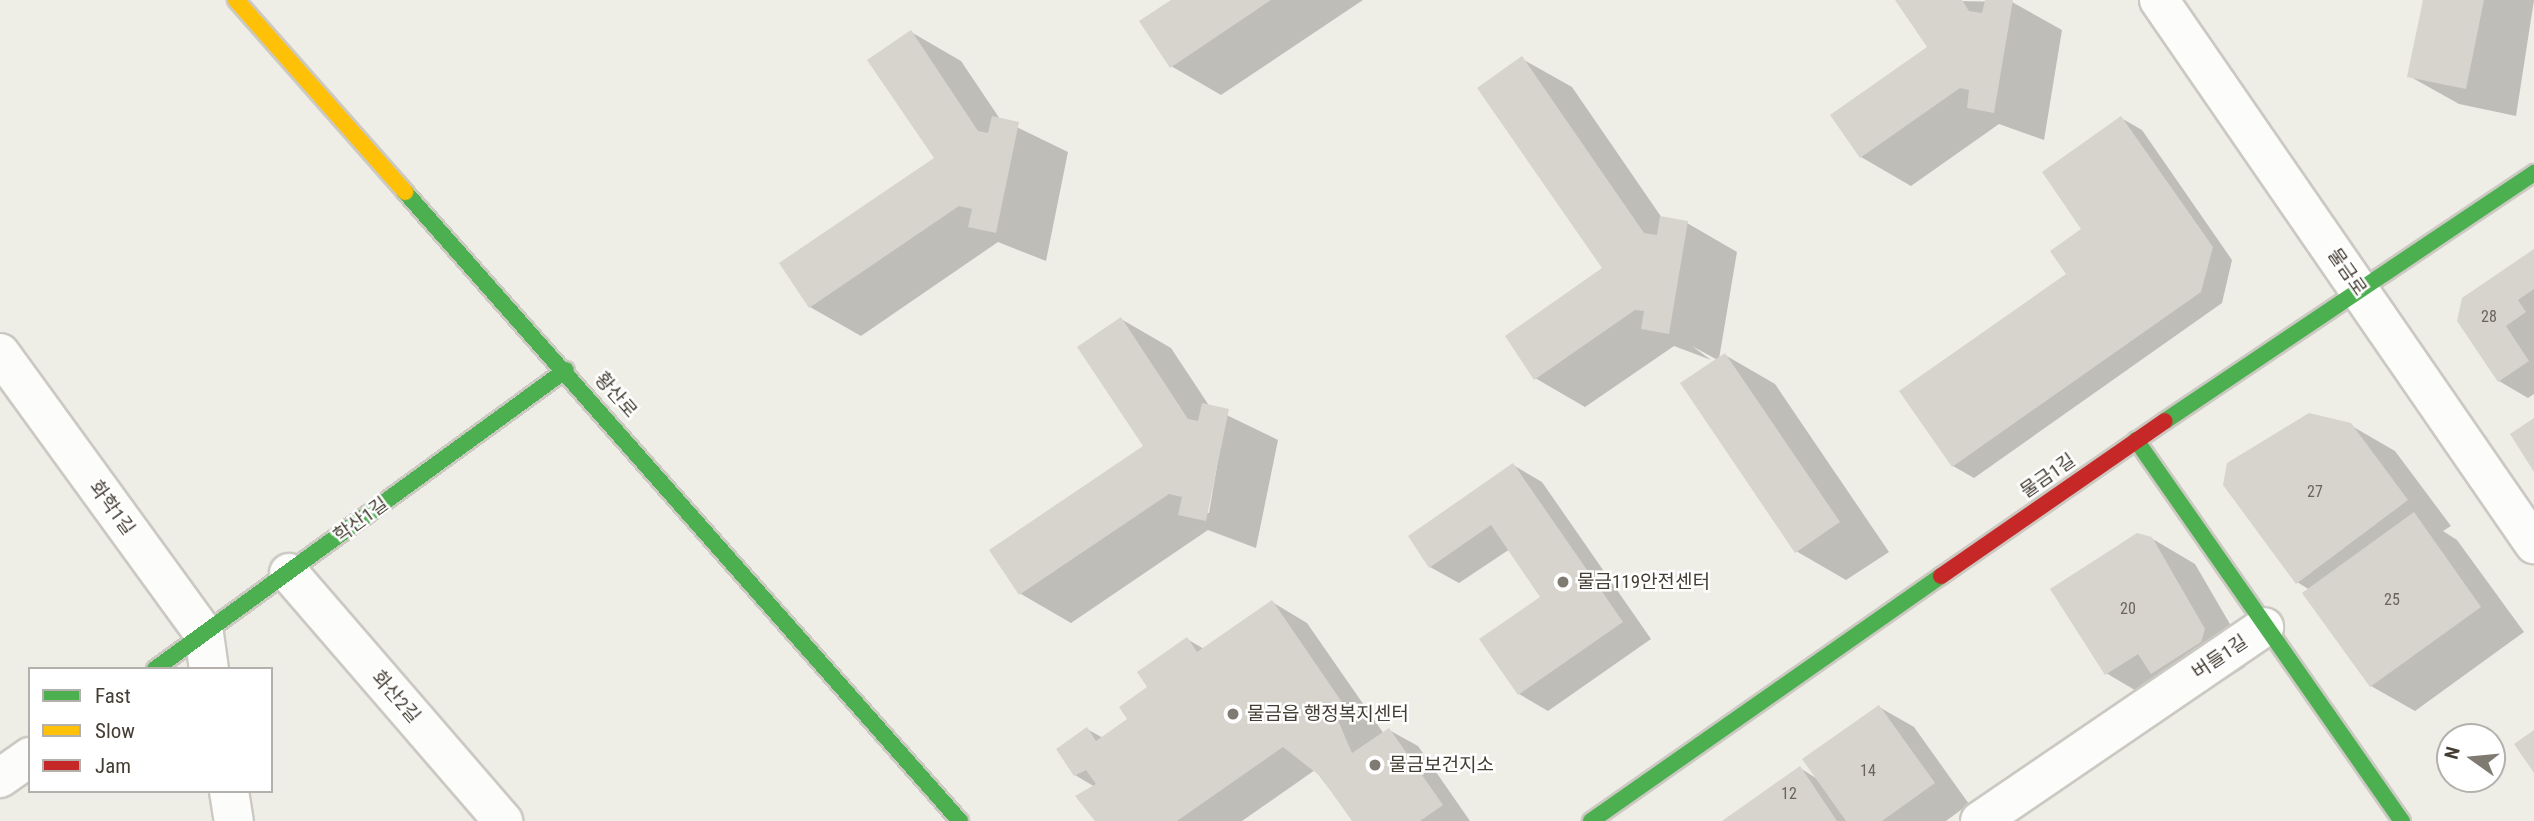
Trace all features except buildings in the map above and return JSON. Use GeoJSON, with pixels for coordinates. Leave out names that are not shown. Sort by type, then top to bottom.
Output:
{"type":"FeatureCollection","features":[{"type":"Feature","properties":{"kind":"street","name":"황산로"},"geometry":{"type":"LineString","coordinates":[[236,0],[566,370],[955,817]]}},
{"type":"Feature","properties":{"kind":"street","name":"물금로"},"geometry":{"type":"LineString","coordinates":[[2159,0],[2534,544]]}},
{"type":"Feature","properties":{"kind":"street","name":"물금1길"},"geometry":{"type":"LineString","coordinates":[[1591,821],[2136,440],[2361,293],[2534,173]]}},
{"type":"Feature","properties":{"kind":"street","name":"화학1길"},"geometry":{"type":"LineString","coordinates":[[0,353],[207,651]]}},
{"type":"Feature","properties":{"kind":"street","name":"학산1길"},"geometry":{"type":"LineString","coordinates":[[161,667],[207,651],[289,573],[566,370]]}},
{"type":"Feature","properties":{"kind":"street"},"geometry":{"type":"LineString","coordinates":[[2136,440],[2264,627]]}},
{"type":"Feature","properties":{"kind":"street","name":"화산2길"},"geometry":{"type":"LineString","coordinates":[[289,573],[503,821]]}},
{"type":"Feature","properties":{"kind":"street","name":"버들1길"},"geometry":{"type":"LineString","coordinates":[[1980,821],[2264,627],[2402,821]]}},
{"type":"Feature","properties":{"kind":"street"},"geometry":{"type":"LineString","coordinates":[[0,778],[28,758]]}},
{"type":"Feature","properties":{"kind":"street"},"geometry":{"type":"LineString","coordinates":[[229,793],[234,821]]}},
{"type":"Feature","properties":{"kind":"traffic: fast"},"geometry":{"type":"LineString","coordinates":[[2165,421],[2534,173]]}},
{"type":"Feature","properties":{"kind":"traffic: fast"},"geometry":{"type":"LineString","coordinates":[[405,192],[960,821]]}},
{"type":"Feature","properties":{"kind":"traffic: fast"},"geometry":{"type":"LineString","coordinates":[[158,667],[566,370]]}},
{"type":"Feature","properties":{"kind":"traffic: fast"},"geometry":{"type":"LineString","coordinates":[[2136,440],[2402,821]]}},
{"type":"Feature","properties":{"kind":"traffic: fast"},"geometry":{"type":"LineString","coordinates":[[1591,821],[1941,576]]}},
{"type":"Feature","properties":{"kind":"traffic: slow"},"geometry":{"type":"LineString","coordinates":[[236,0],[405,192]]}},
{"type":"Feature","properties":{"kind":"traffic: jam"},"geometry":{"type":"LineString","coordinates":[[1941,576],[2165,421]]}},
{"type":"Feature","properties":{"kind":"place","name":"물금119안전센터"},"geometry":{"type":"Point","coordinates":[1563,582]}},
{"type":"Feature","properties":{"kind":"place","name":"물금읍 행정복지센터"},"geometry":{"type":"Point","coordinates":[1233,714]}},
{"type":"Feature","properties":{"kind":"place","name":"물금보건지소"},"geometry":{"type":"Point","coordinates":[1375,765]}}]}
